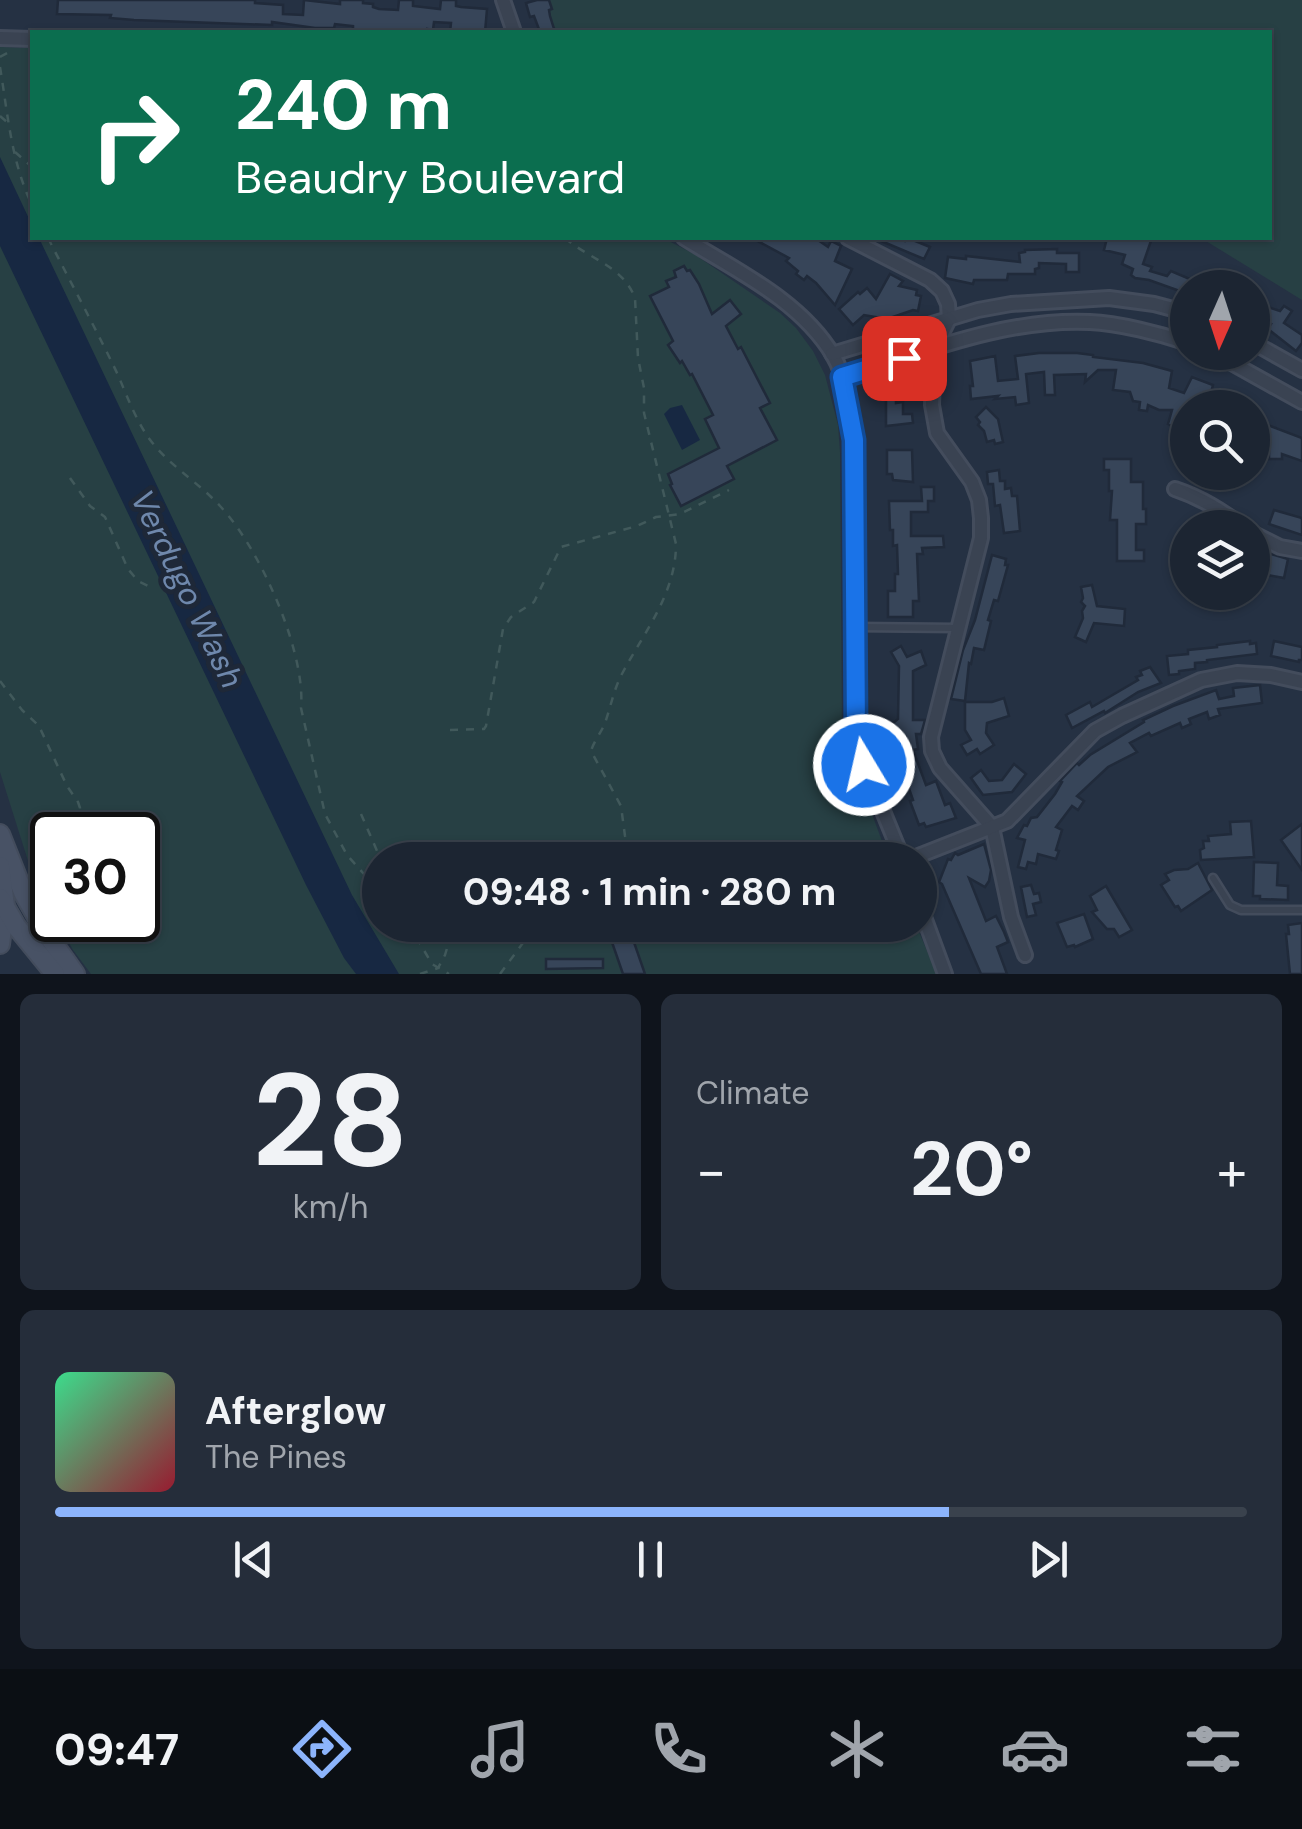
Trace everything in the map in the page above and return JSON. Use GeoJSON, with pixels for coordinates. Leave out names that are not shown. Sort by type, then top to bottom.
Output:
{"type":"FeatureCollection","features":[{"type":"Feature","properties":{"kind":"main road"},"geometry":{"type":"LineString","coordinates":[[0,834],[22,892],[75,974]]}},
{"type":"Feature","properties":{"kind":"main road"},"geometry":{"type":"LineString","coordinates":[[0,866],[0,944]]}},
{"type":"Feature","properties":{"kind":"main road"},"geometry":{"type":"LineString","coordinates":[[3,902],[16,926],[56,974]]}},
{"type":"Feature","properties":{"kind":"street"},"geometry":{"type":"LineString","coordinates":[[503,0],[513,30]]}},
{"type":"Feature","properties":{"kind":"street"},"geometry":{"type":"LineString","coordinates":[[0,38],[30,40]]}},
{"type":"Feature","properties":{"kind":"street"},"geometry":{"type":"LineString","coordinates":[[687,240],[766,289],[802,318],[832,354],[842,377],[854,440],[856,734],[864,765],[898,842]]}},
{"type":"Feature","properties":{"kind":"street"},"geometry":{"type":"LineString","coordinates":[[852,240],[930,280],[948,304],[949,319],[934,349],[932,405],[937,433],[972,482],[981,518],[980,538],[933,725],[932,750],[940,768],[992,827],[1011,917],[1024,955]]}},
{"type":"Feature","properties":{"kind":"street"},"geometry":{"type":"LineString","coordinates":[[832,354],[978,310],[1011,304],[1109,298],[1170,308]]}},
{"type":"Feature","properties":{"kind":"street"},"geometry":{"type":"LineString","coordinates":[[842,377],[966,339],[1028,326],[1091,322],[1170,337]]}},
{"type":"Feature","properties":{"kind":"street"},"geometry":{"type":"LineString","coordinates":[[1270,352],[1302,370]]}},
{"type":"Feature","properties":{"kind":"street"},"geometry":{"type":"LineString","coordinates":[[1244,370],[1302,402]]}},
{"type":"Feature","properties":{"kind":"street"},"geometry":{"type":"LineString","coordinates":[[1181,490],[1220,510]]}},
{"type":"Feature","properties":{"kind":"street"},"geometry":{"type":"LineString","coordinates":[[1270,542],[1302,552]]}},
{"type":"Feature","properties":{"kind":"street"},"geometry":{"type":"LineString","coordinates":[[937,848],[1007,821],[1094,732],[1138,708],[1201,680],[1237,674],[1271,675],[1302,682]]}},
{"type":"Feature","properties":{"kind":"street"},"geometry":{"type":"LineString","coordinates":[[934,942],[946,974]]}},
{"type":"Feature","properties":{"kind":"lane"},"geometry":{"type":"LineString","coordinates":[[855,626],[958,628]]}},
{"type":"Feature","properties":{"kind":"lane"},"geometry":{"type":"LineString","coordinates":[[1214,878],[1230,906],[1241,910],[1302,910]]}},
{"type":"Feature","properties":{"kind":"path"},"geometry":{"type":"LineString","coordinates":[[0,57],[16,50]]}},
{"type":"Feature","properties":{"kind":"path"},"geometry":{"type":"LineString","coordinates":[[0,67],[12,149],[30,201]]}},
{"type":"Feature","properties":{"kind":"path"},"geometry":{"type":"LineString","coordinates":[[0,116],[8,123]]}},
{"type":"Feature","properties":{"kind":"path"},"geometry":{"type":"LineString","coordinates":[[12,149],[30,165]]}},
{"type":"Feature","properties":{"kind":"path"},"geometry":{"type":"LineString","coordinates":[[49,240],[148,438],[172,466],[216,501],[257,557],[285,624],[300,676],[302,708],[325,814],[347,855],[362,872]]}},
{"type":"Feature","properties":{"kind":"path"},"geometry":{"type":"LineString","coordinates":[[568,240],[614,268],[635,298],[644,414],[676,550],[668,586],[650,629],[619,680],[591,751],[619,802],[627,842]]}},
{"type":"Feature","properties":{"kind":"path"},"geometry":{"type":"LineString","coordinates":[[70,478],[90,506],[105,517],[128,570],[152,588]]}},
{"type":"Feature","properties":{"kind":"path"},"geometry":{"type":"LineString","coordinates":[[450,730],[486,726],[503,629],[511,616],[534,602],[561,547],[656,517],[680,514],[730,490]]}},
{"type":"Feature","properties":{"kind":"path"},"geometry":{"type":"LineString","coordinates":[[0,681],[39,726],[80,812]]}},
{"type":"Feature","properties":{"kind":"path"},"geometry":{"type":"LineString","coordinates":[[361,814],[373,842]]}},
{"type":"Feature","properties":{"kind":"path"},"geometry":{"type":"LineString","coordinates":[[419,942],[432,964],[449,974]]}},
{"type":"Feature","properties":{"kind":"path"},"geometry":{"type":"LineString","coordinates":[[420,974],[438,968],[449,942]]}},
{"type":"Feature","properties":{"kind":"path"},"geometry":{"type":"LineString","coordinates":[[500,974],[524,942]]}},
{"type":"Feature","properties":{"kind":"green space"},"geometry":{"type":"Polygon","coordinates":[[[541,0],[1302,0],[1302,300],[1270,280],[1270,270],[1253,270],[1204,240],[1272,240],[1272,30],[560,30],[551,26],[541,0]]]}},
{"type":"Feature","properties":{"kind":"green space"},"geometry":{"type":"Polygon","coordinates":[[[0,47],[30,48],[30,240],[667,240],[780,313],[813,351],[825,375],[838,425],[842,733],[882,842],[362,842],[362,942],[923,942],[937,974],[91,974],[68,942],[160,942],[160,812],[30,812],[30,867],[0,772],[0,47]]]}},
{"type":"Feature","properties":{"kind":"water","name":"Verdugo Wash"},"geometry":{"type":"Polygon","coordinates":[[[0,157],[30,221],[30,240],[40,240],[362,912],[362,942],[380,942],[399,974],[356,974],[306,885],[0,246],[0,157]]]}},
{"type":"Feature","properties":{"kind":"water"},"geometry":{"type":"Polygon","coordinates":[[[682,405],[700,440],[682,450],[664,414],[682,405]]]}},
{"type":"Feature","properties":{"kind":"building"},"geometry":{"type":"Polygon","coordinates":[[[58,0],[255,0],[283,5],[283,14],[303,15],[304,0],[340,4],[340,0],[363,0],[379,9],[398,10],[399,0],[413,0],[413,6],[440,9],[441,0],[456,0],[456,6],[487,9],[485,30],[450,30],[451,23],[434,22],[433,30],[375,30],[335,24],[334,28],[315,28],[272,22],[134,20],[110,18],[111,15],[57,14],[58,0]]]}},
{"type":"Feature","properties":{"kind":"building"},"geometry":{"type":"Polygon","coordinates":[[[549,0],[554,30],[539,30],[526,3],[549,0]]]}},
{"type":"Feature","properties":{"kind":"building"},"geometry":{"type":"Polygon","coordinates":[[[756,240],[818,240],[828,247],[831,241],[841,246],[835,261],[852,269],[835,305],[816,283],[796,274],[798,271],[786,261],[789,258],[756,240]]]}},
{"type":"Feature","properties":{"kind":"building"},"geometry":{"type":"Polygon","coordinates":[[[879,240],[913,240],[930,247],[924,259],[879,240]]]}},
{"type":"Feature","properties":{"kind":"building"},"geometry":{"type":"Polygon","coordinates":[[[1106,240],[1151,240],[1143,264],[1152,267],[1150,271],[1167,276],[1170,272],[1170,288],[1135,278],[1131,275],[1133,269],[1122,264],[1125,255],[1104,250],[1106,240]]]}},
{"type":"Feature","properties":{"kind":"building"},"geometry":{"type":"Polygon","coordinates":[[[1057,249],[1057,253],[1079,253],[1079,272],[1066,272],[1066,264],[1039,263],[1035,274],[1008,274],[1007,280],[974,280],[973,284],[945,278],[948,257],[1020,262],[1019,253],[1025,250],[1057,249]]]}},
{"type":"Feature","properties":{"kind":"building"},"geometry":{"type":"Polygon","coordinates":[[[684,266],[699,284],[712,314],[730,300],[741,314],[726,326],[770,403],[760,408],[777,440],[727,466],[734,479],[681,506],[668,474],[719,448],[705,419],[713,415],[692,374],[668,345],[673,341],[650,296],[669,287],[666,281],[676,277],[674,271],[684,266]]]}},
{"type":"Feature","properties":{"kind":"building"},"geometry":{"type":"Polygon","coordinates":[[[890,274],[903,281],[899,286],[917,290],[916,295],[921,296],[918,311],[887,319],[864,315],[853,325],[839,309],[867,288],[876,299],[890,274]]]}},
{"type":"Feature","properties":{"kind":"building"},"geometry":{"type":"Polygon","coordinates":[[[1284,306],[1292,311],[1284,323],[1302,335],[1296,351],[1270,331],[1270,308],[1280,311],[1284,306]]]}},
{"type":"Feature","properties":{"kind":"building"},"geometry":{"type":"Polygon","coordinates":[[[1077,353],[1172,371],[1169,388],[1175,390],[1170,390],[1170,410],[1148,405],[1147,411],[1139,410],[1140,402],[1133,401],[1130,392],[1113,390],[1116,370],[1098,370],[1085,382],[1086,374],[1054,375],[1055,395],[1045,395],[1044,372],[1026,374],[1029,403],[1016,405],[1015,397],[971,399],[970,361],[995,356],[998,381],[1018,379],[1015,356],[1077,353]]]}},
{"type":"Feature","properties":{"kind":"building"},"geometry":{"type":"Polygon","coordinates":[[[1192,377],[1213,385],[1212,390],[1186,390],[1192,377]]]}},
{"type":"Feature","properties":{"kind":"building"},"geometry":{"type":"Polygon","coordinates":[[[886,394],[896,394],[896,403],[903,402],[903,414],[912,414],[913,423],[886,426],[886,394]]]}},
{"type":"Feature","properties":{"kind":"building"},"geometry":{"type":"Polygon","coordinates":[[[986,407],[998,419],[1003,442],[987,442],[978,425],[976,417],[986,407]]]}},
{"type":"Feature","properties":{"kind":"building"},"geometry":{"type":"Polygon","coordinates":[[[1270,426],[1302,438],[1302,461],[1282,454],[1282,459],[1270,459],[1270,426]]]}},
{"type":"Feature","properties":{"kind":"building"},"geometry":{"type":"Polygon","coordinates":[[[887,450],[912,450],[913,482],[893,480],[892,474],[887,474],[887,450]]]}},
{"type":"Feature","properties":{"kind":"building"},"geometry":{"type":"Polygon","coordinates":[[[1104,459],[1131,459],[1131,482],[1143,482],[1146,524],[1136,524],[1136,550],[1144,550],[1144,561],[1117,561],[1117,520],[1110,520],[1112,491],[1104,459]]]}},
{"type":"Feature","properties":{"kind":"building"},"geometry":{"type":"Polygon","coordinates":[[[999,470],[1005,489],[1011,488],[1012,496],[1017,496],[1020,531],[1004,533],[1000,505],[995,506],[993,484],[988,484],[987,472],[999,470]]]}},
{"type":"Feature","properties":{"kind":"building"},"geometry":{"type":"Polygon","coordinates":[[[921,487],[934,487],[934,501],[928,501],[928,512],[911,512],[911,536],[943,536],[944,547],[922,548],[923,554],[917,554],[919,601],[913,601],[913,617],[888,617],[888,591],[895,591],[898,574],[889,501],[922,501],[921,487]]]}},
{"type":"Feature","properties":{"kind":"building"},"geometry":{"type":"Polygon","coordinates":[[[1274,510],[1302,518],[1302,535],[1270,524],[1274,510]]]}},
{"type":"Feature","properties":{"kind":"building"},"geometry":{"type":"Polygon","coordinates":[[[1270,554],[1288,559],[1284,578],[1270,576],[1270,554]]]}},
{"type":"Feature","properties":{"kind":"building"},"geometry":{"type":"Polygon","coordinates":[[[992,555],[1006,559],[1008,565],[998,601],[994,600],[988,620],[991,621],[984,650],[974,648],[969,663],[965,701],[951,699],[963,650],[992,555]]]}},
{"type":"Feature","properties":{"kind":"building"},"geometry":{"type":"Polygon","coordinates":[[[1092,585],[1097,606],[1125,609],[1124,626],[1094,623],[1086,642],[1075,637],[1085,606],[1081,602],[1081,587],[1092,585]]]}},
{"type":"Feature","properties":{"kind":"building"},"geometry":{"type":"Polygon","coordinates":[[[1274,641],[1302,647],[1302,660],[1271,656],[1274,641]]]}},
{"type":"Feature","properties":{"kind":"building"},"geometry":{"type":"Polygon","coordinates":[[[1256,643],[1257,654],[1207,660],[1195,663],[1195,669],[1169,675],[1167,656],[1256,643]]]}},
{"type":"Feature","properties":{"kind":"building"},"geometry":{"type":"Polygon","coordinates":[[[901,646],[907,657],[921,651],[926,665],[913,671],[913,720],[925,720],[921,734],[916,734],[918,749],[913,750],[926,785],[936,781],[945,805],[950,803],[956,818],[926,827],[924,823],[919,825],[906,780],[902,781],[884,745],[895,741],[887,728],[898,719],[899,666],[891,652],[901,646]]]}},
{"type":"Feature","properties":{"kind":"building"},"geometry":{"type":"Polygon","coordinates":[[[1150,667],[1161,683],[1072,728],[1066,715],[1090,702],[1092,707],[1138,680],[1140,671],[1150,667]]]}},
{"type":"Feature","properties":{"kind":"building"},"geometry":{"type":"Polygon","coordinates":[[[1260,685],[1262,703],[1218,709],[1220,715],[1209,719],[1207,712],[1189,719],[1191,724],[1182,728],[1180,723],[1130,743],[1137,752],[1108,767],[1077,796],[1084,801],[1078,810],[1072,806],[1056,827],[1062,830],[1056,859],[1038,854],[1036,864],[1028,862],[1026,869],[1018,867],[1025,840],[1017,838],[1024,825],[1037,817],[1077,763],[1143,720],[1173,706],[1216,690],[1219,699],[1234,696],[1233,688],[1260,685]]]}},
{"type":"Feature","properties":{"kind":"building"},"geometry":{"type":"Polygon","coordinates":[[[1004,698],[1009,716],[987,723],[986,733],[994,745],[980,754],[977,749],[967,755],[961,745],[971,740],[965,730],[965,702],[1004,698]]]}},
{"type":"Feature","properties":{"kind":"building"},"geometry":{"type":"Polygon","coordinates":[[[1014,764],[1026,774],[1012,792],[983,795],[971,778],[981,770],[989,781],[1002,780],[1014,764]]]}},
{"type":"Feature","properties":{"kind":"building"},"geometry":{"type":"Polygon","coordinates":[[[1251,821],[1254,857],[1201,860],[1200,850],[1204,848],[1203,841],[1209,841],[1208,836],[1231,834],[1230,822],[1251,821]]]}},
{"type":"Feature","properties":{"kind":"building"},"geometry":{"type":"Polygon","coordinates":[[[1302,824],[1302,870],[1281,840],[1302,824]]]}},
{"type":"Feature","properties":{"kind":"building"},"geometry":{"type":"Polygon","coordinates":[[[984,844],[991,870],[989,881],[985,887],[969,878],[986,921],[996,916],[1008,942],[997,947],[1007,974],[981,974],[939,882],[948,859],[955,853],[984,844]]]}},
{"type":"Feature","properties":{"kind":"building"},"geometry":{"type":"Polygon","coordinates":[[[1254,862],[1278,863],[1277,885],[1288,886],[1288,900],[1253,896],[1254,862]]]}},
{"type":"Feature","properties":{"kind":"building"},"geometry":{"type":"Polygon","coordinates":[[[1198,863],[1212,890],[1181,911],[1161,885],[1169,880],[1165,874],[1198,863]]]}},
{"type":"Feature","properties":{"kind":"building"},"geometry":{"type":"Polygon","coordinates":[[[1031,885],[1041,902],[1033,904],[1036,915],[1027,917],[1021,887],[1031,885]]]}},
{"type":"Feature","properties":{"kind":"building"},"geometry":{"type":"Polygon","coordinates":[[[1106,886],[1132,930],[1119,937],[1092,912],[1097,910],[1090,896],[1106,886]]]}},
{"type":"Feature","properties":{"kind":"building"},"geometry":{"type":"Polygon","coordinates":[[[1084,914],[1093,939],[1067,947],[1057,923],[1084,914]]]}},
{"type":"Feature","properties":{"kind":"building"},"geometry":{"type":"Polygon","coordinates":[[[1302,923],[1302,974],[1290,974],[1288,925],[1302,923]]]}},
{"type":"Feature","properties":{"kind":"building"},"geometry":{"type":"Polygon","coordinates":[[[612,942],[634,942],[645,974],[623,974],[612,942]]]}},
{"type":"Feature","properties":{"kind":"building"},"geometry":{"type":"Polygon","coordinates":[[[546,959],[603,959],[603,968],[546,969],[546,959]]]}},
{"type":"Feature","properties":{"kind":"route"},"geometry":{"type":"LineString","coordinates":[[864,765],[856,734],[854,440],[842,377],[904,358]]}}]}
